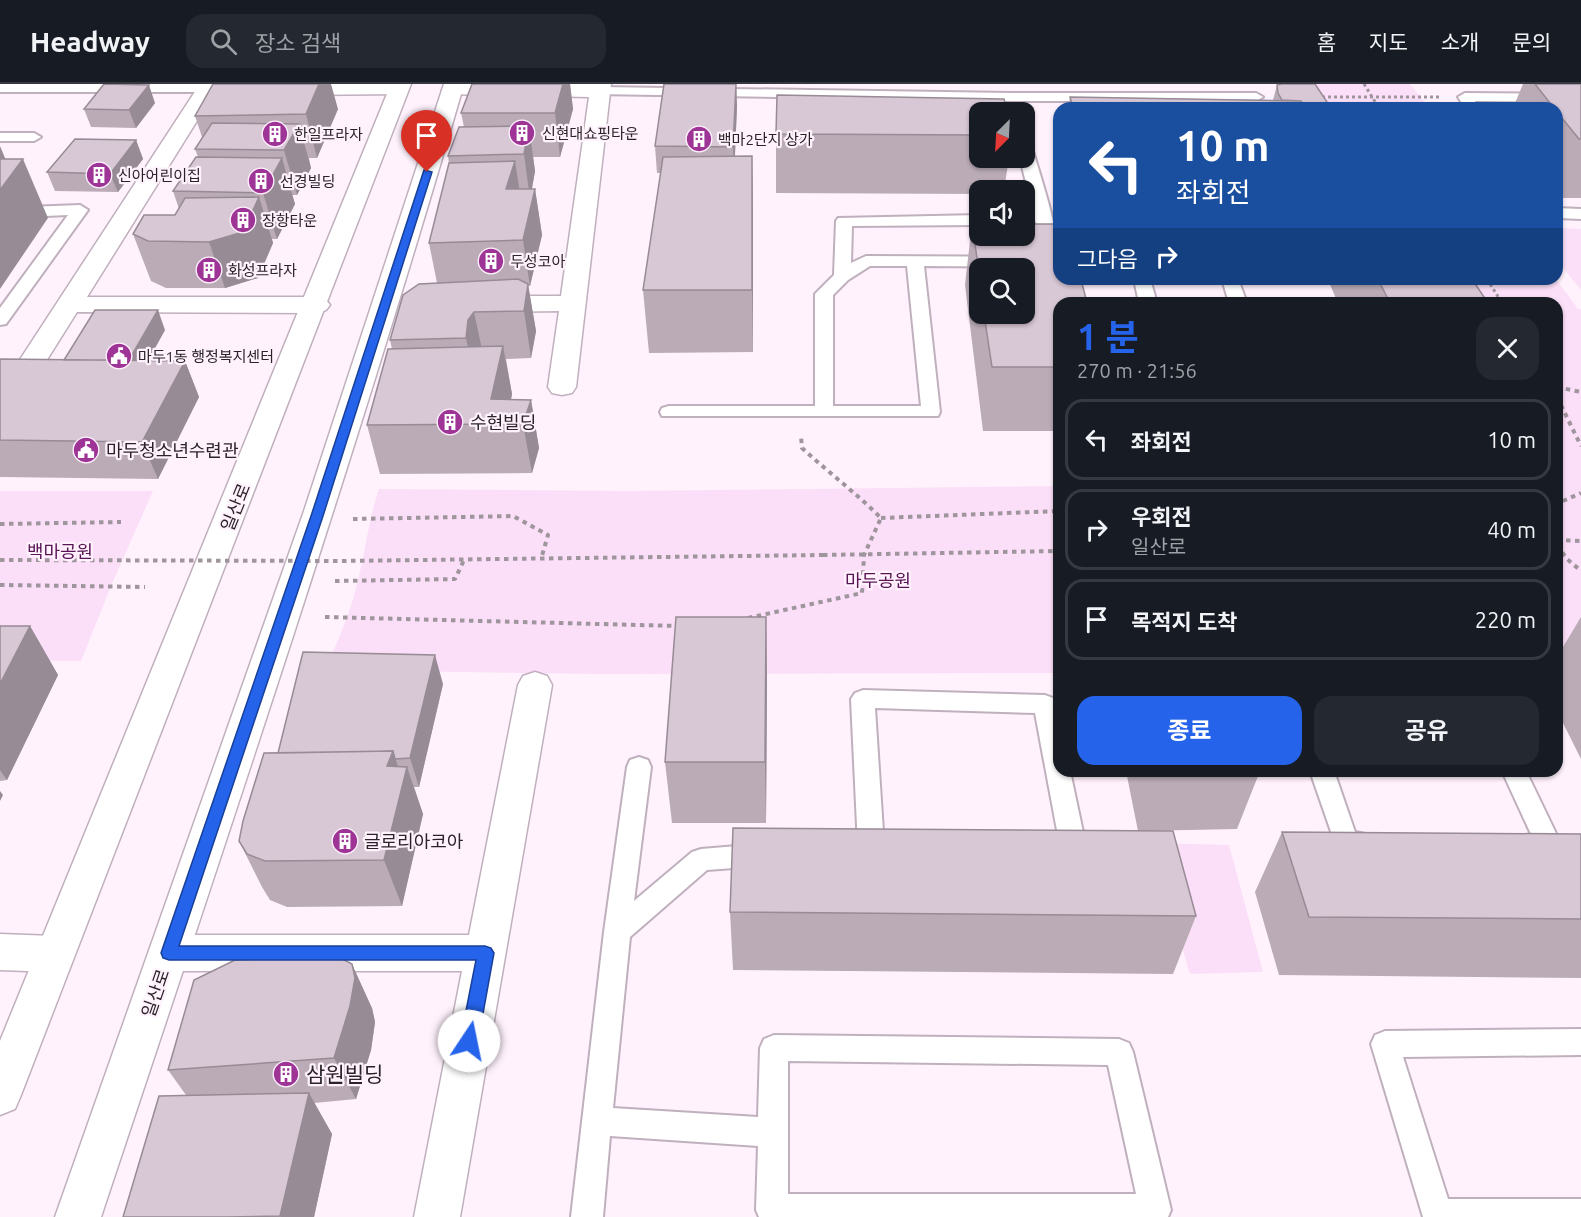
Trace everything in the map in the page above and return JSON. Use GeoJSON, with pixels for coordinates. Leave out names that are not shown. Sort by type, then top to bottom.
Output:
{"type":"FeatureCollection","features":[{"type":"Feature","properties":{"kind":"main road"},"geometry":{"type":"LineString","coordinates":[[18,384],[68,304],[216,87]]}},
{"type":"Feature","properties":{"kind":"main road"},"geometry":{"type":"LineString","coordinates":[[265,89],[399,87]]}},
{"type":"Feature","properties":{"kind":"main road","name":"일산로"},"geometry":{"type":"LineString","coordinates":[[0,1095],[54,954],[317,305],[399,87]]}},
{"type":"Feature","properties":{"kind":"main road"},"geometry":{"type":"LineString","coordinates":[[453,87],[600,87],[562,387]]}},
{"type":"Feature","properties":{"kind":"main road","name":"일산로"},"geometry":{"type":"LineString","coordinates":[[78,1217],[396,304],[453,87]]}},
{"type":"Feature","properties":{"kind":"main road"},"geometry":{"type":"LineString","coordinates":[[464,304],[572,303]]}},
{"type":"Feature","properties":{"kind":"main road"},"geometry":{"type":"LineString","coordinates":[[68,304],[317,305]]}},
{"type":"Feature","properties":{"kind":"main road"},"geometry":{"type":"LineString","coordinates":[[436,1217],[535,685]]}},
{"type":"Feature","properties":{"kind":"main road"},"geometry":{"type":"LineString","coordinates":[[0,952],[54,954]]}},
{"type":"Feature","properties":{"kind":"main road"},"geometry":{"type":"LineString","coordinates":[[169,953],[485,953]]}},
{"type":"Feature","properties":{"kind":"lane"},"geometry":{"type":"LineString","coordinates":[[1503,84],[1512,98]]}},
{"type":"Feature","properties":{"kind":"lane"},"geometry":{"type":"LineString","coordinates":[[0,88],[216,87]]}},
{"type":"Feature","properties":{"kind":"lane"},"geometry":{"type":"LineString","coordinates":[[600,87],[1009,90],[1256,97]]}},
{"type":"Feature","properties":{"kind":"lane"},"geometry":{"type":"LineString","coordinates":[[1477,102],[1512,98],[1581,98]]}},
{"type":"Feature","properties":{"kind":"lane"},"geometry":{"type":"LineString","coordinates":[[0,137],[34,137]]}},
{"type":"Feature","properties":{"kind":"lane"},"geometry":{"type":"LineString","coordinates":[[1033,168],[1052,219],[1035,220]]}},
{"type":"Feature","properties":{"kind":"lane"},"geometry":{"type":"LineString","coordinates":[[0,213],[80,210],[0,320]]}},
{"type":"Feature","properties":{"kind":"lane"},"geometry":{"type":"LineString","coordinates":[[1563,213],[1581,214]]}},
{"type":"Feature","properties":{"kind":"lane"},"geometry":{"type":"LineString","coordinates":[[842,276],[844,221],[969,220]]}},
{"type":"Feature","properties":{"kind":"lane"},"geometry":{"type":"LineString","coordinates":[[824,412],[824,294],[842,276],[866,261],[1053,262]]}},
{"type":"Feature","properties":{"kind":"lane"},"geometry":{"type":"LineString","coordinates":[[669,412],[931,412],[915,261]]}},
{"type":"Feature","properties":{"kind":"lane"},"geometry":{"type":"LineString","coordinates":[[872,848],[863,699],[1045,704],[1053,744]]}},
{"type":"Feature","properties":{"kind":"lane"},"geometry":{"type":"LineString","coordinates":[[587,1217],[617,932],[639,767]]}},
{"type":"Feature","properties":{"kind":"lane"},"geometry":{"type":"LineString","coordinates":[[1038,850],[1074,850],[1060,777]]}},
{"type":"Feature","properties":{"kind":"lane"},"geometry":{"type":"LineString","coordinates":[[1324,777],[1346,842],[1391,844]]}},
{"type":"Feature","properties":{"kind":"lane"},"geometry":{"type":"LineString","coordinates":[[1517,777],[1550,850]]}},
{"type":"Feature","properties":{"kind":"lane"},"geometry":{"type":"LineString","coordinates":[[617,932],[701,860],[780,854]]}},
{"type":"Feature","properties":{"kind":"lane"},"geometry":{"type":"LineString","coordinates":[[1581,1042],[1385,1044],[1437,1214],[1581,1215]]}},
{"type":"Feature","properties":{"kind":"lane"},"geometry":{"type":"LineString","coordinates":[[774,1048],[1119,1052],[1155,1210],[772,1210],[773,1133],[774,1048]]}},
{"type":"Feature","properties":{"kind":"lane"},"geometry":{"type":"LineString","coordinates":[[599,1120],[773,1133]]}},
{"type":"Feature","properties":{"kind":"path"},"geometry":{"type":"LineString","coordinates":[[1364,84],[1376,102]]}},
{"type":"Feature","properties":{"kind":"path"},"geometry":{"type":"LineString","coordinates":[[1316,98],[1373,97],[1452,102]]}},
{"type":"Feature","properties":{"kind":"path"},"geometry":{"type":"LineString","coordinates":[[1563,388],[1581,392]]}},
{"type":"Feature","properties":{"kind":"path"},"geometry":{"type":"LineString","coordinates":[[1563,409],[1581,446]]}},
{"type":"Feature","properties":{"kind":"path"},"geometry":{"type":"LineString","coordinates":[[800,412],[802,448],[825,470],[850,488],[881,518],[1053,511]]}},
{"type":"Feature","properties":{"kind":"path"},"geometry":{"type":"LineString","coordinates":[[1563,501],[1581,493]]}},
{"type":"Feature","properties":{"kind":"path"},"geometry":{"type":"LineString","coordinates":[[352,519],[513,516],[548,535],[541,559]]}},
{"type":"Feature","properties":{"kind":"path"},"geometry":{"type":"LineString","coordinates":[[747,618],[862,593],[864,555],[881,518]]}},
{"type":"Feature","properties":{"kind":"path"},"geometry":{"type":"LineString","coordinates":[[0,524],[122,522]]}},
{"type":"Feature","properties":{"kind":"path"},"geometry":{"type":"LineString","coordinates":[[1563,542],[1581,541]]}},
{"type":"Feature","properties":{"kind":"path"},"geometry":{"type":"LineString","coordinates":[[0,560],[464,560],[1053,551]]}},
{"type":"Feature","properties":{"kind":"path"},"geometry":{"type":"LineString","coordinates":[[1563,552],[1581,571]]}},
{"type":"Feature","properties":{"kind":"path"},"geometry":{"type":"LineString","coordinates":[[335,580],[455,579],[464,560]]}},
{"type":"Feature","properties":{"kind":"path"},"geometry":{"type":"LineString","coordinates":[[0,585],[145,587]]}},
{"type":"Feature","properties":{"kind":"path"},"geometry":{"type":"LineString","coordinates":[[325,617],[683,626]]}},
{"type":"Feature","properties":{"kind":"green space"},"geometry":{"type":"Polygon","coordinates":[[[1308,84],[1410,84],[1424,102],[1319,102],[1308,84]]]}},
{"type":"Feature","properties":{"kind":"green space"},"geometry":{"type":"Polygon","coordinates":[[[1563,228],[1581,229],[1581,290],[1563,268],[1563,228]]]}},
{"type":"Feature","properties":{"kind":"green space"},"geometry":{"type":"Polygon","coordinates":[[[1432,285],[1560,285],[1578,309],[1581,309],[1581,672],[1563,672],[1563,297],[1438,297],[1432,285]]]}},
{"type":"Feature","properties":{"kind":"green space","name":"마두공원"},"geometry":{"type":"Polygon","coordinates":[[[1053,486],[1053,673],[596,674],[325,670],[353,599],[379,489],[629,491],[1053,486]]]}},
{"type":"Feature","properties":{"kind":"green space","name":"백마공원"},"geometry":{"type":"Polygon","coordinates":[[[0,491],[153,491],[81,661],[0,660],[0,491]]]}},
{"type":"Feature","properties":{"kind":"green space"},"geometry":{"type":"Polygon","coordinates":[[[1152,843],[1229,845],[1263,972],[1190,974],[1152,843]]]}},
{"type":"Feature","properties":{"kind":"building"},"geometry":{"type":"Polygon","coordinates":[[[104,84],[149,85],[129,110],[84,109],[104,84]]]}},
{"type":"Feature","properties":{"kind":"building"},"geometry":{"type":"Polygon","coordinates":[[[213,84],[319,84],[306,114],[195,116],[213,84]]]}},
{"type":"Feature","properties":{"kind":"building"},"geometry":{"type":"Polygon","coordinates":[[[472,84],[563,84],[555,113],[461,113],[472,84]]]}},
{"type":"Feature","properties":{"kind":"building"},"geometry":{"type":"Polygon","coordinates":[[[664,84],[736,84],[733,147],[655,146],[664,84]]]}},
{"type":"Feature","properties":{"kind":"building"},"geometry":{"type":"Polygon","coordinates":[[[1315,84],[1327,102],[1282,100],[1277,85],[1315,84]]]}},
{"type":"Feature","properties":{"kind":"building"},"geometry":{"type":"Polygon","coordinates":[[[1535,84],[1581,84],[1581,139],[1563,119],[1563,102],[1549,102],[1535,84]]]}},
{"type":"Feature","properties":{"kind":"building"},"geometry":{"type":"Polygon","coordinates":[[[777,95],[1004,99],[1005,102],[969,102],[969,135],[776,134],[777,95]]]}},
{"type":"Feature","properties":{"kind":"building"},"geometry":{"type":"Polygon","coordinates":[[[1070,97],[1302,102],[1071,102],[1070,97]]]}},
{"type":"Feature","properties":{"kind":"building"},"geometry":{"type":"Polygon","coordinates":[[[212,123],[299,124],[284,150],[195,149],[212,123]]]}},
{"type":"Feature","properties":{"kind":"building"},"geometry":{"type":"Polygon","coordinates":[[[529,126],[524,154],[448,156],[459,127],[529,126]]]}},
{"type":"Feature","properties":{"kind":"building"},"geometry":{"type":"Polygon","coordinates":[[[75,139],[136,140],[110,174],[47,172],[75,139]]]}},
{"type":"Feature","properties":{"kind":"building"},"geometry":{"type":"Polygon","coordinates":[[[752,156],[752,290],[643,290],[663,157],[752,156]]]}},
{"type":"Feature","properties":{"kind":"building"},"geometry":{"type":"Polygon","coordinates":[[[196,157],[282,158],[263,193],[173,191],[196,157]]]}},
{"type":"Feature","properties":{"kind":"building"},"geometry":{"type":"Polygon","coordinates":[[[0,159],[23,159],[0,190],[0,159]]]}},
{"type":"Feature","properties":{"kind":"building"},"geometry":{"type":"Polygon","coordinates":[[[515,161],[506,189],[535,189],[523,240],[429,243],[449,163],[515,161]]]}},
{"type":"Feature","properties":{"kind":"building"},"geometry":{"type":"Polygon","coordinates":[[[259,197],[243,232],[209,242],[148,241],[133,234],[144,215],[175,215],[185,198],[259,197]]]}},
{"type":"Feature","properties":{"kind":"building"},"geometry":{"type":"Polygon","coordinates":[[[1035,224],[1053,224],[1053,285],[1082,285],[1086,297],[1053,297],[1053,367],[992,367],[986,324],[1035,324],[1035,258],[977,258],[975,246],[1035,246],[1035,224]]]}},
{"type":"Feature","properties":{"kind":"building"},"geometry":{"type":"Polygon","coordinates":[[[518,279],[528,284],[524,311],[474,312],[468,320],[466,338],[390,340],[403,295],[419,284],[518,279]]]}},
{"type":"Feature","properties":{"kind":"building"},"geometry":{"type":"Polygon","coordinates":[[[1381,285],[1476,285],[1484,297],[1387,297],[1381,285]]]}},
{"type":"Feature","properties":{"kind":"building"},"geometry":{"type":"Polygon","coordinates":[[[95,310],[158,310],[129,360],[64,360],[95,310]]]}},
{"type":"Feature","properties":{"kind":"building"},"geometry":{"type":"Polygon","coordinates":[[[503,346],[491,399],[531,400],[523,424],[367,425],[388,349],[503,346]]]}},
{"type":"Feature","properties":{"kind":"building"},"geometry":{"type":"Polygon","coordinates":[[[0,359],[185,361],[142,442],[0,440],[0,359]]]}},
{"type":"Feature","properties":{"kind":"building"},"geometry":{"type":"Polygon","coordinates":[[[676,617],[766,617],[765,762],[665,762],[676,617]]]}},
{"type":"Feature","properties":{"kind":"building"},"geometry":{"type":"Polygon","coordinates":[[[0,626],[30,626],[0,684],[0,626]]]}},
{"type":"Feature","properties":{"kind":"building"},"geometry":{"type":"Polygon","coordinates":[[[303,652],[435,655],[410,758],[395,759],[393,751],[278,753],[303,652]]]}},
{"type":"Feature","properties":{"kind":"building"},"geometry":{"type":"Polygon","coordinates":[[[393,751],[387,766],[407,767],[384,860],[265,861],[247,854],[239,841],[264,753],[393,751]]]}},
{"type":"Feature","properties":{"kind":"building"},"geometry":{"type":"Polygon","coordinates":[[[733,828],[1173,831],[1196,916],[730,912],[733,828]]]}},
{"type":"Feature","properties":{"kind":"building"},"geometry":{"type":"Polygon","coordinates":[[[1282,832],[1581,834],[1581,919],[1309,917],[1282,832]]]}},
{"type":"Feature","properties":{"kind":"building"},"geometry":{"type":"Polygon","coordinates":[[[335,955],[352,964],[355,978],[350,1006],[334,1058],[168,1070],[194,980],[235,960],[335,955]]]}},
{"type":"Feature","properties":{"kind":"building"},"geometry":{"type":"Polygon","coordinates":[[[309,1093],[280,1216],[123,1217],[159,1096],[309,1093]]]}},
{"type":"Feature","properties":{"kind":"place","name":"신현대쇼핑타운"},"geometry":{"type":"Point","coordinates":[522,133]}},
{"type":"Feature","properties":{"kind":"place","name":"한일프라자"},"geometry":{"type":"Point","coordinates":[275,134]}},
{"type":"Feature","properties":{"kind":"place","name":"백마2단지 상가"},"geometry":{"type":"Point","coordinates":[699,139]}},
{"type":"Feature","properties":{"kind":"place","name":"신아어린이집"},"geometry":{"type":"Point","coordinates":[99,175]}},
{"type":"Feature","properties":{"kind":"place","name":"선경빌딩"},"geometry":{"type":"Point","coordinates":[261,181]}},
{"type":"Feature","properties":{"kind":"place","name":"장항타운"},"geometry":{"type":"Point","coordinates":[243,220]}},
{"type":"Feature","properties":{"kind":"place","name":"두성코아"},"geometry":{"type":"Point","coordinates":[491,261]}},
{"type":"Feature","properties":{"kind":"place","name":"화성프라자"},"geometry":{"type":"Point","coordinates":[209,270]}},
{"type":"Feature","properties":{"kind":"place","name":"마두1동 행정복지센터"},"geometry":{"type":"Point","coordinates":[119,356]}},
{"type":"Feature","properties":{"kind":"place","name":"수현빌딩"},"geometry":{"type":"Point","coordinates":[450,422]}},
{"type":"Feature","properties":{"kind":"place","name":"마두청소년수련관"},"geometry":{"type":"Point","coordinates":[86,450]}},
{"type":"Feature","properties":{"kind":"place","name":"글로리아코아"},"geometry":{"type":"Point","coordinates":[345,841]}},
{"type":"Feature","properties":{"kind":"place","name":"삼원빌딩"},"geometry":{"type":"Point","coordinates":[286,1074]}},
{"type":"Feature","properties":{"kind":"route"},"geometry":{"type":"LineString","coordinates":[[427,172],[317,516],[169,953],[485,953],[469,1041]]}}]}
